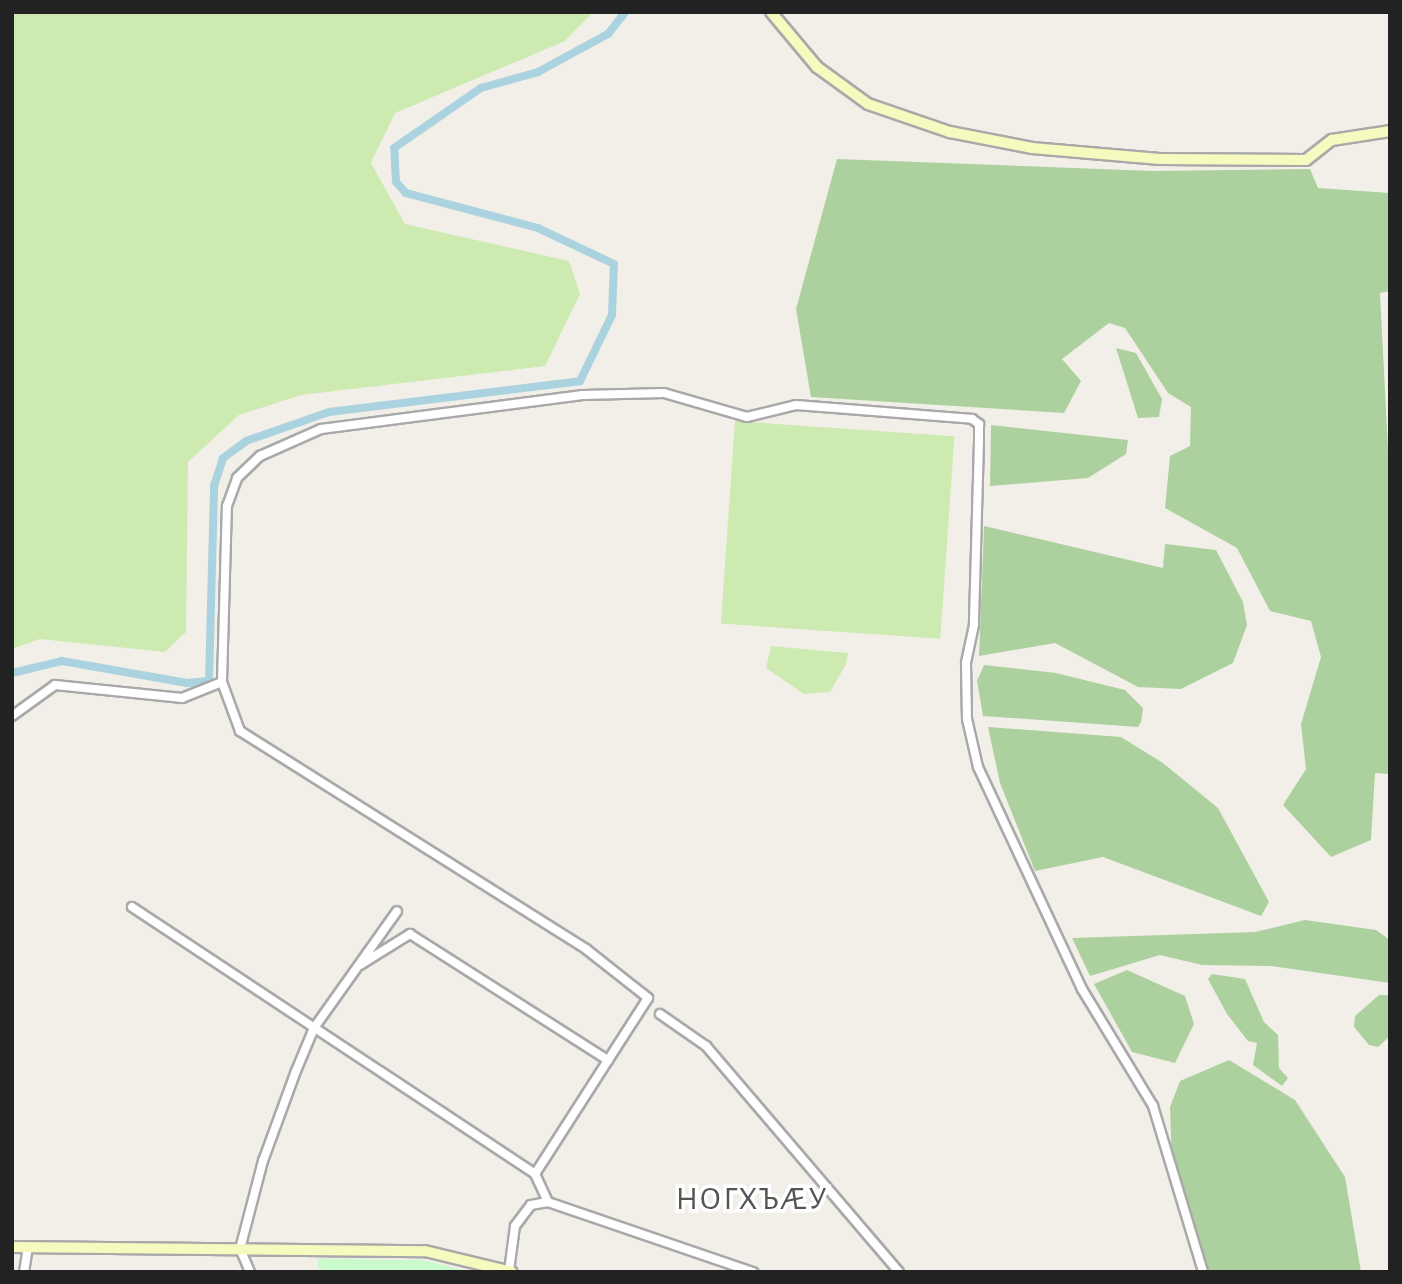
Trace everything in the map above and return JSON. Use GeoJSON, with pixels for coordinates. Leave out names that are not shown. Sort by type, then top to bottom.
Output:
{"type":"FeatureCollection","features":[{"type":"Feature","properties":{"kind":"street"},"geometry":{"type":"LineString","coordinates":[[771,12],[817,67],[868,104],[950,132],[1032,148],[1160,159],[1306,160],[1332,140],[1390,131]]}},
{"type":"Feature","properties":{"kind":"street"},"geometry":{"type":"LineString","coordinates":[[535,1174],[648,998],[586,949],[240,731],[222,682],[227,506],[237,478],[260,456],[321,429],[583,395],[664,393],[747,417],[796,405],[972,419],[979,424],[979,442],[974,625],[966,674],[967,719],[978,767],[1082,989],[1153,1106],[1203,1272]]}},
{"type":"Feature","properties":{"kind":"street"},"geometry":{"type":"LineString","coordinates":[[12,716],[55,685],[182,698],[222,682]]}},
{"type":"Feature","properties":{"kind":"street"},"geometry":{"type":"LineString","coordinates":[[132,907],[535,1174],[548,1202]]}},
{"type":"Feature","properties":{"kind":"street"},"geometry":{"type":"LineString","coordinates":[[250,1272],[245,1267],[240,1249],[263,1161],[314,1028],[397,911]]}},
{"type":"Feature","properties":{"kind":"street"},"geometry":{"type":"LineString","coordinates":[[358,966],[411,934],[608,1060]]}},
{"type":"Feature","properties":{"kind":"street"},"geometry":{"type":"LineString","coordinates":[[660,1014],[706,1046],[899,1272]]}},
{"type":"Feature","properties":{"kind":"street"},"geometry":{"type":"LineString","coordinates":[[12,1247],[425,1251],[510,1271],[515,1226],[531,1205],[548,1202],[753,1272]]}},
{"type":"Feature","properties":{"kind":"street"},"geometry":{"type":"LineString","coordinates":[[24,1272],[28,1247]]}},
{"type":"Feature","properties":{"kind":"green space"},"geometry":{"type":"Polygon","coordinates":[[[12,12],[593,12],[565,41],[395,113],[371,163],[405,224],[569,261],[580,294],[545,366],[301,395],[239,415],[188,462],[186,632],[165,652],[40,639],[12,649],[12,12]]]}},
{"type":"Feature","properties":{"kind":"green space"},"geometry":{"type":"Polygon","coordinates":[[[837,159],[1153,171],[1310,169],[1318,188],[1390,193],[1390,291],[1380,293],[1390,488],[1390,774],[1375,773],[1371,840],[1331,857],[1283,805],[1306,769],[1301,724],[1321,657],[1311,621],[1270,611],[1237,548],[1165,508],[1170,456],[1190,446],[1191,407],[1168,393],[1125,328],[1109,323],[1062,359],[1081,381],[1064,413],[811,397],[796,309],[837,159]]]}},
{"type":"Feature","properties":{"kind":"green space"},"geometry":{"type":"Polygon","coordinates":[[[1116,348],[1136,353],[1162,399],[1159,417],[1138,418],[1116,348]]]}},
{"type":"Feature","properties":{"kind":"green space"},"geometry":{"type":"Polygon","coordinates":[[[735,421],[954,436],[940,639],[721,624],[735,421]]]}},
{"type":"Feature","properties":{"kind":"green space"},"geometry":{"type":"Polygon","coordinates":[[[991,425],[1128,440],[1126,454],[1088,478],[990,486],[991,425]]]}},
{"type":"Feature","properties":{"kind":"green space"},"geometry":{"type":"Polygon","coordinates":[[[984,526],[1163,568],[1165,544],[1216,550],[1243,602],[1247,625],[1233,663],[1181,689],[1138,687],[1055,643],[979,656],[984,526]]]}},
{"type":"Feature","properties":{"kind":"green space"},"geometry":{"type":"Polygon","coordinates":[[[771,646],[848,653],[846,664],[830,692],[804,694],[766,668],[771,646]]]}},
{"type":"Feature","properties":{"kind":"green space"},"geometry":{"type":"Polygon","coordinates":[[[984,665],[1056,673],[1125,690],[1143,708],[1141,722],[1138,727],[983,716],[977,681],[984,665]]]}},
{"type":"Feature","properties":{"kind":"green space"},"geometry":{"type":"Polygon","coordinates":[[[988,727],[1121,737],[1163,763],[1218,808],[1269,902],[1261,916],[1103,857],[1035,871],[1000,783],[988,727]]]}},
{"type":"Feature","properties":{"kind":"green space"},"geometry":{"type":"Polygon","coordinates":[[[1305,920],[1376,930],[1390,940],[1390,983],[1271,966],[1202,965],[1160,955],[1090,976],[1072,938],[1255,932],[1305,920]]]}},
{"type":"Feature","properties":{"kind":"green space"},"geometry":{"type":"Polygon","coordinates":[[[1127,970],[1185,996],[1194,1024],[1175,1063],[1132,1052],[1094,984],[1127,970]]]}},
{"type":"Feature","properties":{"kind":"green space"},"geometry":{"type":"Polygon","coordinates":[[[1212,974],[1245,979],[1264,1022],[1278,1035],[1279,1068],[1288,1078],[1282,1086],[1253,1065],[1257,1043],[1248,1041],[1227,1014],[1208,979],[1212,974]]]}},
{"type":"Feature","properties":{"kind":"green space"},"geometry":{"type":"Polygon","coordinates":[[[1379,995],[1390,995],[1390,1036],[1378,1047],[1369,1045],[1354,1027],[1355,1016],[1379,995]]]}},
{"type":"Feature","properties":{"kind":"green space"},"geometry":{"type":"Polygon","coordinates":[[[1229,1060],[1295,1100],[1345,1177],[1361,1272],[1208,1272],[1172,1168],[1170,1107],[1180,1081],[1229,1060]]]}},
{"type":"Feature","properties":{"kind":"green space"},"geometry":{"type":"Polygon","coordinates":[[[318,1259],[422,1260],[471,1272],[328,1272],[318,1267],[318,1259]]]}},
{"type":"Feature","properties":{"kind":"waterway"},"geometry":{"type":"LineString","coordinates":[[12,673],[62,661],[187,683],[209,681],[214,486],[223,458],[246,441],[329,412],[580,381],[612,315],[614,264],[538,228],[406,193],[396,182],[394,148],[481,88],[538,72],[608,34],[625,12]]}},
{"type":"Feature","properties":{"kind":"district","name":"НОГХЪÆУ"},"geometry":{"type":"Point","coordinates":[752,1199]}}]}
